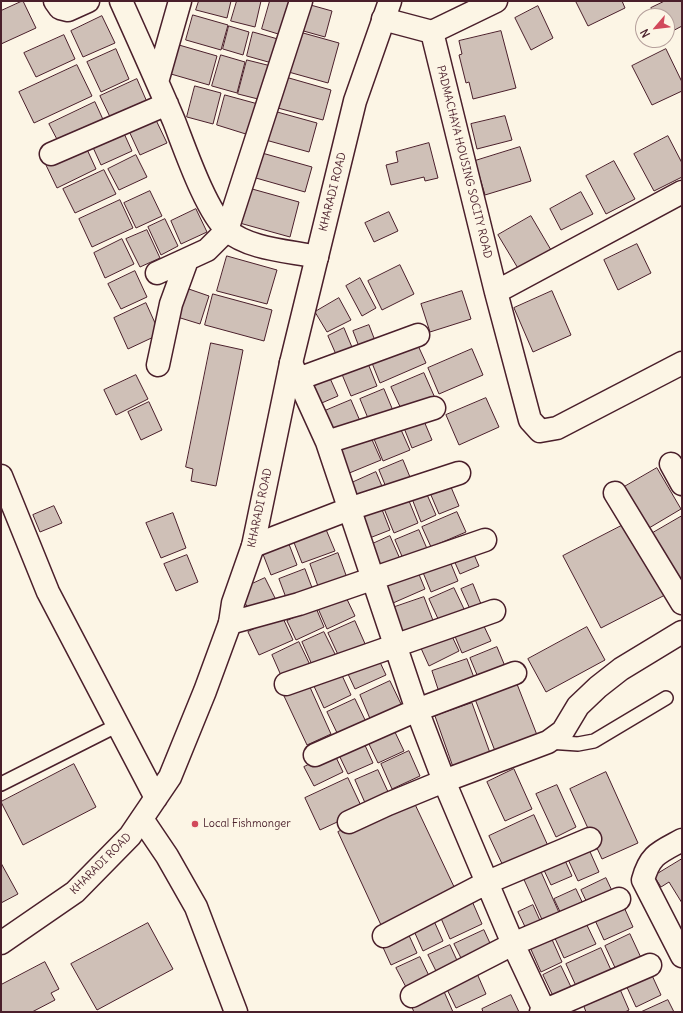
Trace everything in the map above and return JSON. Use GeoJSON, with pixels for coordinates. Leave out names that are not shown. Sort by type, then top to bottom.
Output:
{"type":"FeatureCollection","features":[{"type":"Feature","properties":{"kind":"street"},"geometry":{"type":"LineString","coordinates":[[55,1],[60,8],[68,10],[88,1]]}},
{"type":"Feature","properties":{"kind":"street"},"geometry":{"type":"LineString","coordinates":[[121,1],[213,211],[227,230],[247,243],[317,257]]}},
{"type":"Feature","properties":{"kind":"street"},"geometry":{"type":"LineString","coordinates":[[157,82],[180,1]]}},
{"type":"Feature","properties":{"kind":"street"},"geometry":{"type":"LineString","coordinates":[[157,274],[207,250],[227,230],[299,1]]}},
{"type":"Feature","properties":{"kind":"street"},"geometry":{"type":"LineString","coordinates":[[386,10],[432,32],[496,1]]}},
{"type":"Feature","properties":{"kind":"street","name":"KHARADI ROAD"},"geometry":{"type":"LineString","coordinates":[[1,943],[75,892],[130,836],[170,777],[205,691],[230,623],[233,603],[253,546],[294,371],[317,257],[355,101],[386,10]]}},
{"type":"Feature","properties":{"kind":"street","name":"PADMACHAYA HOUSING SOCITY ROAD"},"geometry":{"type":"LineString","coordinates":[[432,32],[496,292],[530,420],[540,431],[557,428],[682,363]]}},
{"type":"Feature","properties":{"kind":"street"},"geometry":{"type":"LineString","coordinates":[[52,154],[167,104]]}},
{"type":"Feature","properties":{"kind":"street"},"geometry":{"type":"LineString","coordinates":[[496,292],[682,192]]}},
{"type":"Feature","properties":{"kind":"street"},"geometry":{"type":"LineString","coordinates":[[158,365],[172,304],[187,260]]}},
{"type":"Feature","properties":{"kind":"street"},"geometry":{"type":"LineString","coordinates":[[418,335],[294,371],[326,442],[417,710],[444,781],[543,1011],[650,965]]}},
{"type":"Feature","properties":{"kind":"street"},"geometry":{"type":"LineString","coordinates":[[326,442],[434,408]]}},
{"type":"Feature","properties":{"kind":"street"},"geometry":{"type":"LineString","coordinates":[[671,464],[682,484]]}},
{"type":"Feature","properties":{"kind":"street"},"geometry":{"type":"LineString","coordinates":[[253,546],[349,509],[459,472]]}},
{"type":"Feature","properties":{"kind":"street"},"geometry":{"type":"LineString","coordinates":[[1,476],[48,592],[156,798]]}},
{"type":"Feature","properties":{"kind":"street"},"geometry":{"type":"LineString","coordinates":[[615,493],[682,603]]}},
{"type":"Feature","properties":{"kind":"street"},"geometry":{"type":"LineString","coordinates":[[230,623],[299,604],[485,540]]}},
{"type":"Feature","properties":{"kind":"street"},"geometry":{"type":"LineString","coordinates":[[286,684],[494,611]]}},
{"type":"Feature","properties":{"kind":"street"},"geometry":{"type":"LineString","coordinates":[[349,822],[444,781],[548,742],[563,731],[578,706],[598,687],[621,669],[682,632]]}},
{"type":"Feature","properties":{"kind":"street"},"geometry":{"type":"LineString","coordinates":[[315,755],[417,710],[515,673]]}},
{"type":"Feature","properties":{"kind":"street"},"geometry":{"type":"LineString","coordinates":[[142,819],[196,907],[236,1012]]}},
{"type":"Feature","properties":{"kind":"street"},"geometry":{"type":"LineString","coordinates":[[384,936],[488,882],[590,839]]}},
{"type":"Feature","properties":{"kind":"street"},"geometry":{"type":"LineString","coordinates":[[681,950],[643,880],[647,864],[656,854],[682,840]]}},
{"type":"Feature","properties":{"kind":"street"},"geometry":{"type":"LineString","coordinates":[[412,996],[513,944],[619,899]]}},
{"type":"Feature","properties":{"kind":"lane"},"geometry":{"type":"LineString","coordinates":[[548,742],[578,744],[594,741],[666,698]]}},
{"type":"Feature","properties":{"kind":"lane"},"geometry":{"type":"LineString","coordinates":[[1,784],[118,725]]}},
{"type":"Feature","properties":{"kind":"building"},"geometry":{"type":"Polygon","coordinates":[[[23,1],[36,28],[1,44],[1,11],[23,1]]]}},
{"type":"Feature","properties":{"kind":"building"},"geometry":{"type":"Polygon","coordinates":[[[199,1],[231,1],[227,18],[196,10],[199,1]]]}},
{"type":"Feature","properties":{"kind":"building"},"geometry":{"type":"Polygon","coordinates":[[[237,1],[261,1],[255,27],[231,21],[237,1]]]}},
{"type":"Feature","properties":{"kind":"building"},"geometry":{"type":"Polygon","coordinates":[[[270,1],[291,1],[288,37],[262,29],[270,1]]]}},
{"type":"Feature","properties":{"kind":"building"},"geometry":{"type":"Polygon","coordinates":[[[622,1],[625,8],[588,26],[576,2],[622,1]]]}},
{"type":"Feature","properties":{"kind":"building"},"geometry":{"type":"Polygon","coordinates":[[[665,1],[682,1],[682,26],[675,30],[675,8],[651,8],[665,1]]]}},
{"type":"Feature","properties":{"kind":"building"},"geometry":{"type":"Polygon","coordinates":[[[307,4],[332,11],[325,37],[300,30],[307,4]]]}},
{"type":"Feature","properties":{"kind":"building"},"geometry":{"type":"Polygon","coordinates":[[[538,6],[553,38],[531,50],[515,18],[538,6]]]}},
{"type":"Feature","properties":{"kind":"building"},"geometry":{"type":"Polygon","coordinates":[[[193,15],[228,25],[221,50],[186,40],[193,15]]]}},
{"type":"Feature","properties":{"kind":"building"},"geometry":{"type":"Polygon","coordinates":[[[102,16],[115,43],[83,57],[71,31],[102,16]]]}},
{"type":"Feature","properties":{"kind":"building"},"geometry":{"type":"Polygon","coordinates":[[[229,26],[249,32],[243,55],[223,49],[229,26]]]}},
{"type":"Feature","properties":{"kind":"building"},"geometry":{"type":"Polygon","coordinates":[[[296,31],[339,43],[328,83],[285,71],[296,31]]]}},
{"type":"Feature","properties":{"kind":"building"},"geometry":{"type":"Polygon","coordinates":[[[501,31],[516,88],[473,99],[469,82],[466,83],[459,55],[462,54],[459,41],[501,31]]]}},
{"type":"Feature","properties":{"kind":"building"},"geometry":{"type":"Polygon","coordinates":[[[253,32],[285,41],[279,65],[247,56],[253,32]]]}},
{"type":"Feature","properties":{"kind":"building"},"geometry":{"type":"Polygon","coordinates":[[[64,35],[75,59],[36,77],[24,53],[64,35]]]}},
{"type":"Feature","properties":{"kind":"building"},"geometry":{"type":"Polygon","coordinates":[[[179,45],[217,56],[209,85],[171,74],[179,45]]]}},
{"type":"Feature","properties":{"kind":"building"},"geometry":{"type":"Polygon","coordinates":[[[116,49],[129,79],[101,92],[87,62],[116,49]]]}},
{"type":"Feature","properties":{"kind":"building"},"geometry":{"type":"Polygon","coordinates":[[[666,49],[682,82],[682,91],[652,105],[632,66],[666,49]]]}},
{"type":"Feature","properties":{"kind":"building"},"geometry":{"type":"Polygon","coordinates":[[[221,55],[245,62],[237,93],[212,86],[221,55]]]}},
{"type":"Feature","properties":{"kind":"building"},"geometry":{"type":"Polygon","coordinates":[[[247,60],[275,67],[266,101],[238,94],[247,60]]]}},
{"type":"Feature","properties":{"kind":"building"},"geometry":{"type":"Polygon","coordinates":[[[77,65],[92,96],[34,123],[19,92],[77,65]]]}},
{"type":"Feature","properties":{"kind":"building"},"geometry":{"type":"Polygon","coordinates":[[[282,76],[331,90],[323,120],[274,107],[282,76]]]}},
{"type":"Feature","properties":{"kind":"building"},"geometry":{"type":"Polygon","coordinates":[[[137,79],[147,102],[111,119],[100,96],[137,79]]]}},
{"type":"Feature","properties":{"kind":"building"},"geometry":{"type":"Polygon","coordinates":[[[195,86],[221,93],[213,124],[187,117],[195,86]]]}},
{"type":"Feature","properties":{"kind":"building"},"geometry":{"type":"Polygon","coordinates":[[[225,95],[258,104],[249,135],[217,125],[225,95]]]}},
{"type":"Feature","properties":{"kind":"building"},"geometry":{"type":"Polygon","coordinates":[[[95,102],[106,126],[61,147],[49,124],[95,102]]]}},
{"type":"Feature","properties":{"kind":"building"},"geometry":{"type":"Polygon","coordinates":[[[270,110],[317,123],[309,152],[262,139],[270,110]]]}},
{"type":"Feature","properties":{"kind":"building"},"geometry":{"type":"Polygon","coordinates":[[[505,116],[512,140],[477,149],[471,124],[505,116]]]}},
{"type":"Feature","properties":{"kind":"building"},"geometry":{"type":"Polygon","coordinates":[[[155,118],[167,143],[140,155],[129,131],[155,118]]]}},
{"type":"Feature","properties":{"kind":"building"},"geometry":{"type":"Polygon","coordinates":[[[122,129],[132,151],[101,165],[91,143],[122,129]]]}},
{"type":"Feature","properties":{"kind":"building"},"geometry":{"type":"Polygon","coordinates":[[[668,136],[682,163],[682,177],[654,191],[634,154],[668,136]]]}},
{"type":"Feature","properties":{"kind":"building"},"geometry":{"type":"Polygon","coordinates":[[[429,143],[438,178],[425,181],[424,177],[391,185],[386,165],[398,162],[396,152],[429,143]]]}},
{"type":"Feature","properties":{"kind":"building"},"geometry":{"type":"Polygon","coordinates":[[[85,145],[96,169],[57,188],[45,163],[85,145]]]}},
{"type":"Feature","properties":{"kind":"building"},"geometry":{"type":"Polygon","coordinates":[[[520,147],[531,181],[485,195],[475,161],[520,147]]]}},
{"type":"Feature","properties":{"kind":"building"},"geometry":{"type":"Polygon","coordinates":[[[262,153],[312,167],[305,192],[256,178],[262,153]]]}},
{"type":"Feature","properties":{"kind":"building"},"geometry":{"type":"Polygon","coordinates":[[[136,155],[147,177],[119,190],[108,169],[136,155]]]}},
{"type":"Feature","properties":{"kind":"building"},"geometry":{"type":"Polygon","coordinates":[[[614,161],[635,199],[606,214],[586,176],[614,161]]]}},
{"type":"Feature","properties":{"kind":"building"},"geometry":{"type":"Polygon","coordinates":[[[104,170],[116,194],[75,213],[63,189],[104,170]]]}},
{"type":"Feature","properties":{"kind":"building"},"geometry":{"type":"Polygon","coordinates":[[[245,187],[299,202],[290,237],[236,222],[245,187]]]}},
{"type":"Feature","properties":{"kind":"building"},"geometry":{"type":"Polygon","coordinates":[[[150,191],[162,216],[136,228],[124,203],[150,191]]]}},
{"type":"Feature","properties":{"kind":"building"},"geometry":{"type":"Polygon","coordinates":[[[581,192],[593,214],[561,230],[550,209],[581,192]]]}},
{"type":"Feature","properties":{"kind":"building"},"geometry":{"type":"Polygon","coordinates":[[[120,200],[133,228],[92,247],[79,219],[120,200]]]}},
{"type":"Feature","properties":{"kind":"building"},"geometry":{"type":"Polygon","coordinates":[[[196,209],[207,232],[181,244],[171,221],[196,209]]]}},
{"type":"Feature","properties":{"kind":"building"},"geometry":{"type":"Polygon","coordinates":[[[389,212],[398,231],[374,242],[365,223],[389,212]]]}},
{"type":"Feature","properties":{"kind":"building"},"geometry":{"type":"Polygon","coordinates":[[[531,216],[551,250],[519,270],[498,235],[531,216]]]}},
{"type":"Feature","properties":{"kind":"building"},"geometry":{"type":"Polygon","coordinates":[[[165,219],[178,246],[161,255],[148,227],[165,219]]]}},
{"type":"Feature","properties":{"kind":"building"},"geometry":{"type":"Polygon","coordinates":[[[147,230],[160,258],[140,267],[126,239],[147,230]]]}},
{"type":"Feature","properties":{"kind":"building"},"geometry":{"type":"Polygon","coordinates":[[[122,239],[134,264],[105,278],[94,253],[122,239]]]}},
{"type":"Feature","properties":{"kind":"building"},"geometry":{"type":"Polygon","coordinates":[[[637,244],[651,273],[618,290],[604,260],[637,244]]]}},
{"type":"Feature","properties":{"kind":"building"},"geometry":{"type":"Polygon","coordinates":[[[227,256],[277,270],[267,304],[217,291],[227,256]]]}},
{"type":"Feature","properties":{"kind":"building"},"geometry":{"type":"Polygon","coordinates":[[[400,265],[414,294],[382,310],[368,281],[400,265]]]}},
{"type":"Feature","properties":{"kind":"building"},"geometry":{"type":"Polygon","coordinates":[[[135,271],[147,297],[121,309],[108,284],[135,271]]]}},
{"type":"Feature","properties":{"kind":"building"},"geometry":{"type":"Polygon","coordinates":[[[360,278],[376,308],[362,316],[346,286],[360,278]]]}},
{"type":"Feature","properties":{"kind":"building"},"geometry":{"type":"Polygon","coordinates":[[[183,287],[209,296],[200,324],[174,316],[183,287]]]}},
{"type":"Feature","properties":{"kind":"building"},"geometry":{"type":"Polygon","coordinates":[[[462,291],[471,319],[430,332],[421,304],[462,291]]]}},
{"type":"Feature","properties":{"kind":"building"},"geometry":{"type":"Polygon","coordinates":[[[552,291],[571,335],[533,352],[514,308],[552,291]]]}},
{"type":"Feature","properties":{"kind":"building"},"geometry":{"type":"Polygon","coordinates":[[[213,294],[272,310],[264,341],[205,325],[213,294]]]}},
{"type":"Feature","properties":{"kind":"building"},"geometry":{"type":"Polygon","coordinates":[[[339,298],[351,320],[327,332],[315,312],[339,298]]]}},
{"type":"Feature","properties":{"kind":"building"},"geometry":{"type":"Polygon","coordinates":[[[146,303],[160,334],[128,349],[114,318],[146,303]]]}},
{"type":"Feature","properties":{"kind":"building"},"geometry":{"type":"Polygon","coordinates":[[[369,325],[377,346],[361,352],[353,331],[369,325]]]}},
{"type":"Feature","properties":{"kind":"building"},"geometry":{"type":"Polygon","coordinates":[[[344,328],[354,352],[338,359],[328,336],[344,328]]]}},
{"type":"Feature","properties":{"kind":"building"},"geometry":{"type":"Polygon","coordinates":[[[415,339],[426,363],[380,383],[370,358],[415,339]]]}},
{"type":"Feature","properties":{"kind":"building"},"geometry":{"type":"Polygon","coordinates":[[[211,343],[243,350],[216,486],[191,481],[193,469],[186,467],[211,343]]]}},
{"type":"Feature","properties":{"kind":"building"},"geometry":{"type":"Polygon","coordinates":[[[472,349],[483,375],[439,394],[428,368],[472,349]]]}},
{"type":"Feature","properties":{"kind":"building"},"geometry":{"type":"Polygon","coordinates":[[[367,361],[377,386],[351,396],[341,372],[367,361]]]}},
{"type":"Feature","properties":{"kind":"building"},"geometry":{"type":"Polygon","coordinates":[[[424,373],[435,398],[402,411],[391,387],[424,373]]]}},
{"type":"Feature","properties":{"kind":"building"},"geometry":{"type":"Polygon","coordinates":[[[136,375],[148,399],[116,415],[104,390],[136,375]]]}},
{"type":"Feature","properties":{"kind":"building"},"geometry":{"type":"Polygon","coordinates":[[[329,376],[338,396],[317,405],[308,385],[329,376]]]}},
{"type":"Feature","properties":{"kind":"building"},"geometry":{"type":"Polygon","coordinates":[[[384,389],[394,413],[370,423],[360,399],[384,389]]]}},
{"type":"Feature","properties":{"kind":"building"},"geometry":{"type":"Polygon","coordinates":[[[486,398],[499,427],[459,445],[446,415],[486,398]]]}},
{"type":"Feature","properties":{"kind":"building"},"geometry":{"type":"Polygon","coordinates":[[[351,400],[360,421],[330,434],[320,413],[351,400]]]}},
{"type":"Feature","properties":{"kind":"building"},"geometry":{"type":"Polygon","coordinates":[[[149,402],[162,430],[141,440],[128,412],[149,402]]]}},
{"type":"Feature","properties":{"kind":"building"},"geometry":{"type":"Polygon","coordinates":[[[421,414],[432,440],[412,448],[402,423],[421,414]]]}},
{"type":"Feature","properties":{"kind":"building"},"geometry":{"type":"Polygon","coordinates":[[[398,423],[410,450],[383,461],[372,434],[398,423]]]}},
{"type":"Feature","properties":{"kind":"building"},"geometry":{"type":"Polygon","coordinates":[[[369,433],[381,460],[342,476],[331,449],[369,433]]]}},
{"type":"Feature","properties":{"kind":"building"},"geometry":{"type":"Polygon","coordinates":[[[403,460],[412,482],[388,492],[379,470],[403,460]]]}},
{"type":"Feature","properties":{"kind":"building"},"geometry":{"type":"Polygon","coordinates":[[[657,468],[681,509],[644,531],[619,490],[657,468]]]}},
{"type":"Feature","properties":{"kind":"building"},"geometry":{"type":"Polygon","coordinates":[[[376,472],[384,491],[355,504],[347,485],[376,472]]]}},
{"type":"Feature","properties":{"kind":"building"},"geometry":{"type":"Polygon","coordinates":[[[448,480],[459,506],[439,514],[428,488],[448,480]]]}},
{"type":"Feature","properties":{"kind":"building"},"geometry":{"type":"Polygon","coordinates":[[[425,490],[436,515],[421,522],[411,496],[425,490]]]}},
{"type":"Feature","properties":{"kind":"building"},"geometry":{"type":"Polygon","coordinates":[[[407,496],[418,523],[394,533],[383,506],[407,496]]]}},
{"type":"Feature","properties":{"kind":"building"},"geometry":{"type":"Polygon","coordinates":[[[54,506],[62,523],[40,532],[33,515],[54,506]]]}},
{"type":"Feature","properties":{"kind":"building"},"geometry":{"type":"Polygon","coordinates":[[[381,507],[390,530],[367,539],[357,517],[381,507]]]}},
{"type":"Feature","properties":{"kind":"building"},"geometry":{"type":"Polygon","coordinates":[[[457,512],[466,532],[431,547],[422,527],[457,512]]]}},
{"type":"Feature","properties":{"kind":"building"},"geometry":{"type":"Polygon","coordinates":[[[173,513],[186,548],[161,558],[146,523],[173,513]]]}},
{"type":"Feature","properties":{"kind":"building"},"geometry":{"type":"Polygon","coordinates":[[[682,516],[682,588],[651,534],[682,516]]]}},
{"type":"Feature","properties":{"kind":"building"},"geometry":{"type":"Polygon","coordinates":[[[627,523],[665,595],[601,628],[563,556],[627,523]]]}},
{"type":"Feature","properties":{"kind":"building"},"geometry":{"type":"Polygon","coordinates":[[[325,527],[335,551],[302,563],[293,540],[325,527]]]}},
{"type":"Feature","properties":{"kind":"building"},"geometry":{"type":"Polygon","coordinates":[[[419,530],[428,551],[404,561],[395,540],[419,530]]]}},
{"type":"Feature","properties":{"kind":"building"},"geometry":{"type":"Polygon","coordinates":[[[390,536],[400,559],[378,568],[368,546],[390,536]]]}},
{"type":"Feature","properties":{"kind":"building"},"geometry":{"type":"Polygon","coordinates":[[[287,539],[297,565],[271,575],[261,549],[287,539]]]}},
{"type":"Feature","properties":{"kind":"building"},"geometry":{"type":"Polygon","coordinates":[[[472,550],[479,566],[460,574],[453,558],[472,550]]]}},
{"type":"Feature","properties":{"kind":"building"},"geometry":{"type":"Polygon","coordinates":[[[338,553],[347,578],[319,589],[310,564],[338,553]]]}},
{"type":"Feature","properties":{"kind":"building"},"geometry":{"type":"Polygon","coordinates":[[[187,555],[198,582],[176,591],[164,564],[187,555]]]}},
{"type":"Feature","properties":{"kind":"building"},"geometry":{"type":"Polygon","coordinates":[[[449,559],[458,581],[431,592],[422,570],[449,559]]]}},
{"type":"Feature","properties":{"kind":"building"},"geometry":{"type":"Polygon","coordinates":[[[305,569],[314,593],[288,603],[279,579],[305,569]]]}},
{"type":"Feature","properties":{"kind":"building"},"geometry":{"type":"Polygon","coordinates":[[[418,572],[425,589],[393,603],[386,586],[418,572]]]}},
{"type":"Feature","properties":{"kind":"building"},"geometry":{"type":"Polygon","coordinates":[[[265,578],[275,598],[249,611],[239,590],[265,578]]]}},
{"type":"Feature","properties":{"kind":"building"},"geometry":{"type":"Polygon","coordinates":[[[473,584],[481,604],[470,609],[461,589],[473,584]]]}},
{"type":"Feature","properties":{"kind":"building"},"geometry":{"type":"Polygon","coordinates":[[[454,588],[464,609],[439,621],[429,599],[454,588]]]}},
{"type":"Feature","properties":{"kind":"building"},"geometry":{"type":"Polygon","coordinates":[[[344,593],[355,616],[327,629],[317,606],[344,593]]]}},
{"type":"Feature","properties":{"kind":"building"},"geometry":{"type":"Polygon","coordinates":[[[424,597],[434,623],[399,636],[389,609],[424,597]]]}},
{"type":"Feature","properties":{"kind":"building"},"geometry":{"type":"Polygon","coordinates":[[[316,608],[324,627],[296,640],[287,621],[316,608]]]}},
{"type":"Feature","properties":{"kind":"building"},"geometry":{"type":"Polygon","coordinates":[[[282,616],[293,640],[259,655],[248,632],[282,616]]]}},
{"type":"Feature","properties":{"kind":"building"},"geometry":{"type":"Polygon","coordinates":[[[355,621],[366,646],[340,659],[328,633],[355,621]]]}},
{"type":"Feature","properties":{"kind":"building"},"geometry":{"type":"Polygon","coordinates":[[[482,622],[491,641],[462,653],[454,634],[482,622]]]}},
{"type":"Feature","properties":{"kind":"building"},"geometry":{"type":"Polygon","coordinates":[[[587,627],[605,660],[546,692],[528,659],[587,627]]]}},
{"type":"Feature","properties":{"kind":"building"},"geometry":{"type":"Polygon","coordinates":[[[324,632],[336,656],[313,667],[302,642],[324,632]]]}},
{"type":"Feature","properties":{"kind":"building"},"geometry":{"type":"Polygon","coordinates":[[[450,632],[459,651],[429,666],[420,646],[450,632]]]}},
{"type":"Feature","properties":{"kind":"building"},"geometry":{"type":"Polygon","coordinates":[[[299,642],[311,667],[283,680],[272,655],[299,642]]]}},
{"type":"Feature","properties":{"kind":"building"},"geometry":{"type":"Polygon","coordinates":[[[497,647],[507,671],[480,682],[470,658],[497,647]]]}},
{"type":"Feature","properties":{"kind":"building"},"geometry":{"type":"Polygon","coordinates":[[[467,659],[476,683],[440,695],[432,671],[467,659]]]}},
{"type":"Feature","properties":{"kind":"building"},"geometry":{"type":"Polygon","coordinates":[[[379,660],[386,675],[355,689],[348,674],[379,660]]]}},
{"type":"Feature","properties":{"kind":"building"},"geometry":{"type":"Polygon","coordinates":[[[340,671],[351,695],[324,708],[313,684],[340,671]]]}},
{"type":"Feature","properties":{"kind":"building"},"geometry":{"type":"Polygon","coordinates":[[[390,681],[402,706],[371,721],[360,695],[390,681]]]}},
{"type":"Feature","properties":{"kind":"building"},"geometry":{"type":"Polygon","coordinates":[[[517,684],[537,735],[495,751],[475,699],[517,684]]]}},
{"type":"Feature","properties":{"kind":"building"},"geometry":{"type":"Polygon","coordinates":[[[309,685],[331,734],[307,745],[284,696],[309,685]]]}},
{"type":"Feature","properties":{"kind":"building"},"geometry":{"type":"Polygon","coordinates":[[[355,699],[367,724],[339,737],[327,712],[355,699]]]}},
{"type":"Feature","properties":{"kind":"building"},"geometry":{"type":"Polygon","coordinates":[[[472,703],[490,753],[453,767],[435,716],[472,703]]]}},
{"type":"Feature","properties":{"kind":"building"},"geometry":{"type":"Polygon","coordinates":[[[394,730],[404,751],[378,763],[368,742],[394,730]]]}},
{"type":"Feature","properties":{"kind":"building"},"geometry":{"type":"Polygon","coordinates":[[[364,743],[373,763],[348,774],[339,755],[364,743]]]}},
{"type":"Feature","properties":{"kind":"building"},"geometry":{"type":"Polygon","coordinates":[[[409,751],[420,776],[392,789],[381,764],[409,751]]]}},
{"type":"Feature","properties":{"kind":"building"},"geometry":{"type":"Polygon","coordinates":[[[334,753],[343,772],[314,786],[304,767],[334,753]]]}},
{"type":"Feature","properties":{"kind":"building"},"geometry":{"type":"Polygon","coordinates":[[[74,764],[96,807],[23,845],[1,802],[74,764]]]}},
{"type":"Feature","properties":{"kind":"building"},"geometry":{"type":"Polygon","coordinates":[[[514,769],[532,809],[505,821],[487,782],[514,769]]]}},
{"type":"Feature","properties":{"kind":"building"},"geometry":{"type":"Polygon","coordinates":[[[378,770],[389,794],[366,805],[355,780],[378,770]]]}},
{"type":"Feature","properties":{"kind":"building"},"geometry":{"type":"Polygon","coordinates":[[[606,772],[638,843],[602,859],[570,789],[606,772]]]}},
{"type":"Feature","properties":{"kind":"building"},"geometry":{"type":"Polygon","coordinates":[[[348,778],[363,810],[320,830],[305,798],[348,778]]]}},
{"type":"Feature","properties":{"kind":"building"},"geometry":{"type":"Polygon","coordinates":[[[557,785],[576,827],[556,837],[536,794],[557,785]]]}},
{"type":"Feature","properties":{"kind":"building"},"geometry":{"type":"Polygon","coordinates":[[[412,798],[456,891],[381,925],[338,832],[412,798]]]}},
{"type":"Feature","properties":{"kind":"building"},"geometry":{"type":"Polygon","coordinates":[[[534,815],[549,848],[504,868],[489,836],[534,815]]]}},
{"type":"Feature","properties":{"kind":"building"},"geometry":{"type":"Polygon","coordinates":[[[587,845],[599,872],[578,881],[566,855],[587,845]]]}},
{"type":"Feature","properties":{"kind":"building"},"geometry":{"type":"Polygon","coordinates":[[[563,856],[572,876],[551,885],[542,866],[563,856]]]}},
{"type":"Feature","properties":{"kind":"building"},"geometry":{"type":"Polygon","coordinates":[[[682,859],[682,903],[669,882],[661,887],[654,876],[682,859]]]}},
{"type":"Feature","properties":{"kind":"building"},"geometry":{"type":"Polygon","coordinates":[[[1,863],[18,894],[1,903],[1,863]]]}},
{"type":"Feature","properties":{"kind":"building"},"geometry":{"type":"Polygon","coordinates":[[[538,865],[561,917],[544,924],[521,873],[538,865]]]}},
{"type":"Feature","properties":{"kind":"building"},"geometry":{"type":"Polygon","coordinates":[[[606,878],[614,895],[589,907],[581,890],[606,878]]]}},
{"type":"Feature","properties":{"kind":"building"},"geometry":{"type":"Polygon","coordinates":[[[576,889],[585,908],[563,918],[554,899],[576,889]]]}},
{"type":"Feature","properties":{"kind":"building"},"geometry":{"type":"Polygon","coordinates":[[[472,901],[482,924],[450,939],[440,916],[472,901]]]}},
{"type":"Feature","properties":{"kind":"building"},"geometry":{"type":"Polygon","coordinates":[[[533,905],[542,925],[527,931],[518,912],[533,905]]]}},
{"type":"Feature","properties":{"kind":"building"},"geometry":{"type":"Polygon","coordinates":[[[623,905],[633,927],[604,940],[594,918],[623,905]]]}},
{"type":"Feature","properties":{"kind":"building"},"geometry":{"type":"Polygon","coordinates":[[[584,919],[596,944],[564,958],[553,934],[584,919]]]}},
{"type":"Feature","properties":{"kind":"building"},"geometry":{"type":"Polygon","coordinates":[[[434,921],[443,941],[423,951],[414,931],[434,921]]]}},
{"type":"Feature","properties":{"kind":"building"},"geometry":{"type":"Polygon","coordinates":[[[148,923],[173,969],[97,1010],[71,964],[148,923]]]}},
{"type":"Feature","properties":{"kind":"building"},"geometry":{"type":"Polygon","coordinates":[[[484,930],[494,952],[465,966],[454,944],[484,930]]]}},
{"type":"Feature","properties":{"kind":"building"},"geometry":{"type":"Polygon","coordinates":[[[407,931],[417,953],[391,965],[381,943],[407,931]]]}},
{"type":"Feature","properties":{"kind":"building"},"geometry":{"type":"Polygon","coordinates":[[[630,934],[643,962],[618,974],[605,946],[630,934]]]}},
{"type":"Feature","properties":{"kind":"building"},"geometry":{"type":"Polygon","coordinates":[[[550,935],[562,962],[541,972],[529,945],[550,935]]]}},
{"type":"Feature","properties":{"kind":"building"},"geometry":{"type":"Polygon","coordinates":[[[450,945],[460,967],[439,977],[428,955],[450,945]]]}},
{"type":"Feature","properties":{"kind":"building"},"geometry":{"type":"Polygon","coordinates":[[[601,948],[611,970],[576,986],[566,964],[601,948]]]}},
{"type":"Feature","properties":{"kind":"building"},"geometry":{"type":"Polygon","coordinates":[[[420,957],[431,980],[408,991],[396,968],[420,957]]]}},
{"type":"Feature","properties":{"kind":"building"},"geometry":{"type":"Polygon","coordinates":[[[45,962],[59,989],[51,993],[55,1000],[32,1012],[1,1012],[1,985],[45,962]]]}},
{"type":"Feature","properties":{"kind":"building"},"geometry":{"type":"Polygon","coordinates":[[[561,966],[571,987],[553,996],[543,975],[561,966]]]}},
{"type":"Feature","properties":{"kind":"building"},"geometry":{"type":"Polygon","coordinates":[[[475,969],[486,994],[456,1008],[444,983],[475,969]]]}},
{"type":"Feature","properties":{"kind":"building"},"geometry":{"type":"Polygon","coordinates":[[[650,971],[661,995],[636,1007],[625,983],[650,971]]]}},
{"type":"Feature","properties":{"kind":"building"},"geometry":{"type":"Polygon","coordinates":[[[442,987],[453,1012],[414,1012],[410,1003],[442,987]]]}},
{"type":"Feature","properties":{"kind":"building"},"geometry":{"type":"Polygon","coordinates":[[[619,987],[629,1010],[625,1012],[586,1012],[583,1004],[619,987]]]}},
{"type":"Feature","properties":{"kind":"building"},"geometry":{"type":"Polygon","coordinates":[[[511,995],[519,1012],[483,1012],[482,1009],[511,995]]]}},
{"type":"Feature","properties":{"kind":"building"},"geometry":{"type":"Polygon","coordinates":[[[668,1000],[674,1012],[641,1012],[668,1000]]]}},
{"type":"Feature","properties":{"kind":"place","name":"Local Fishmonger"},"geometry":{"type":"Point","coordinates":[195,824]}}]}
